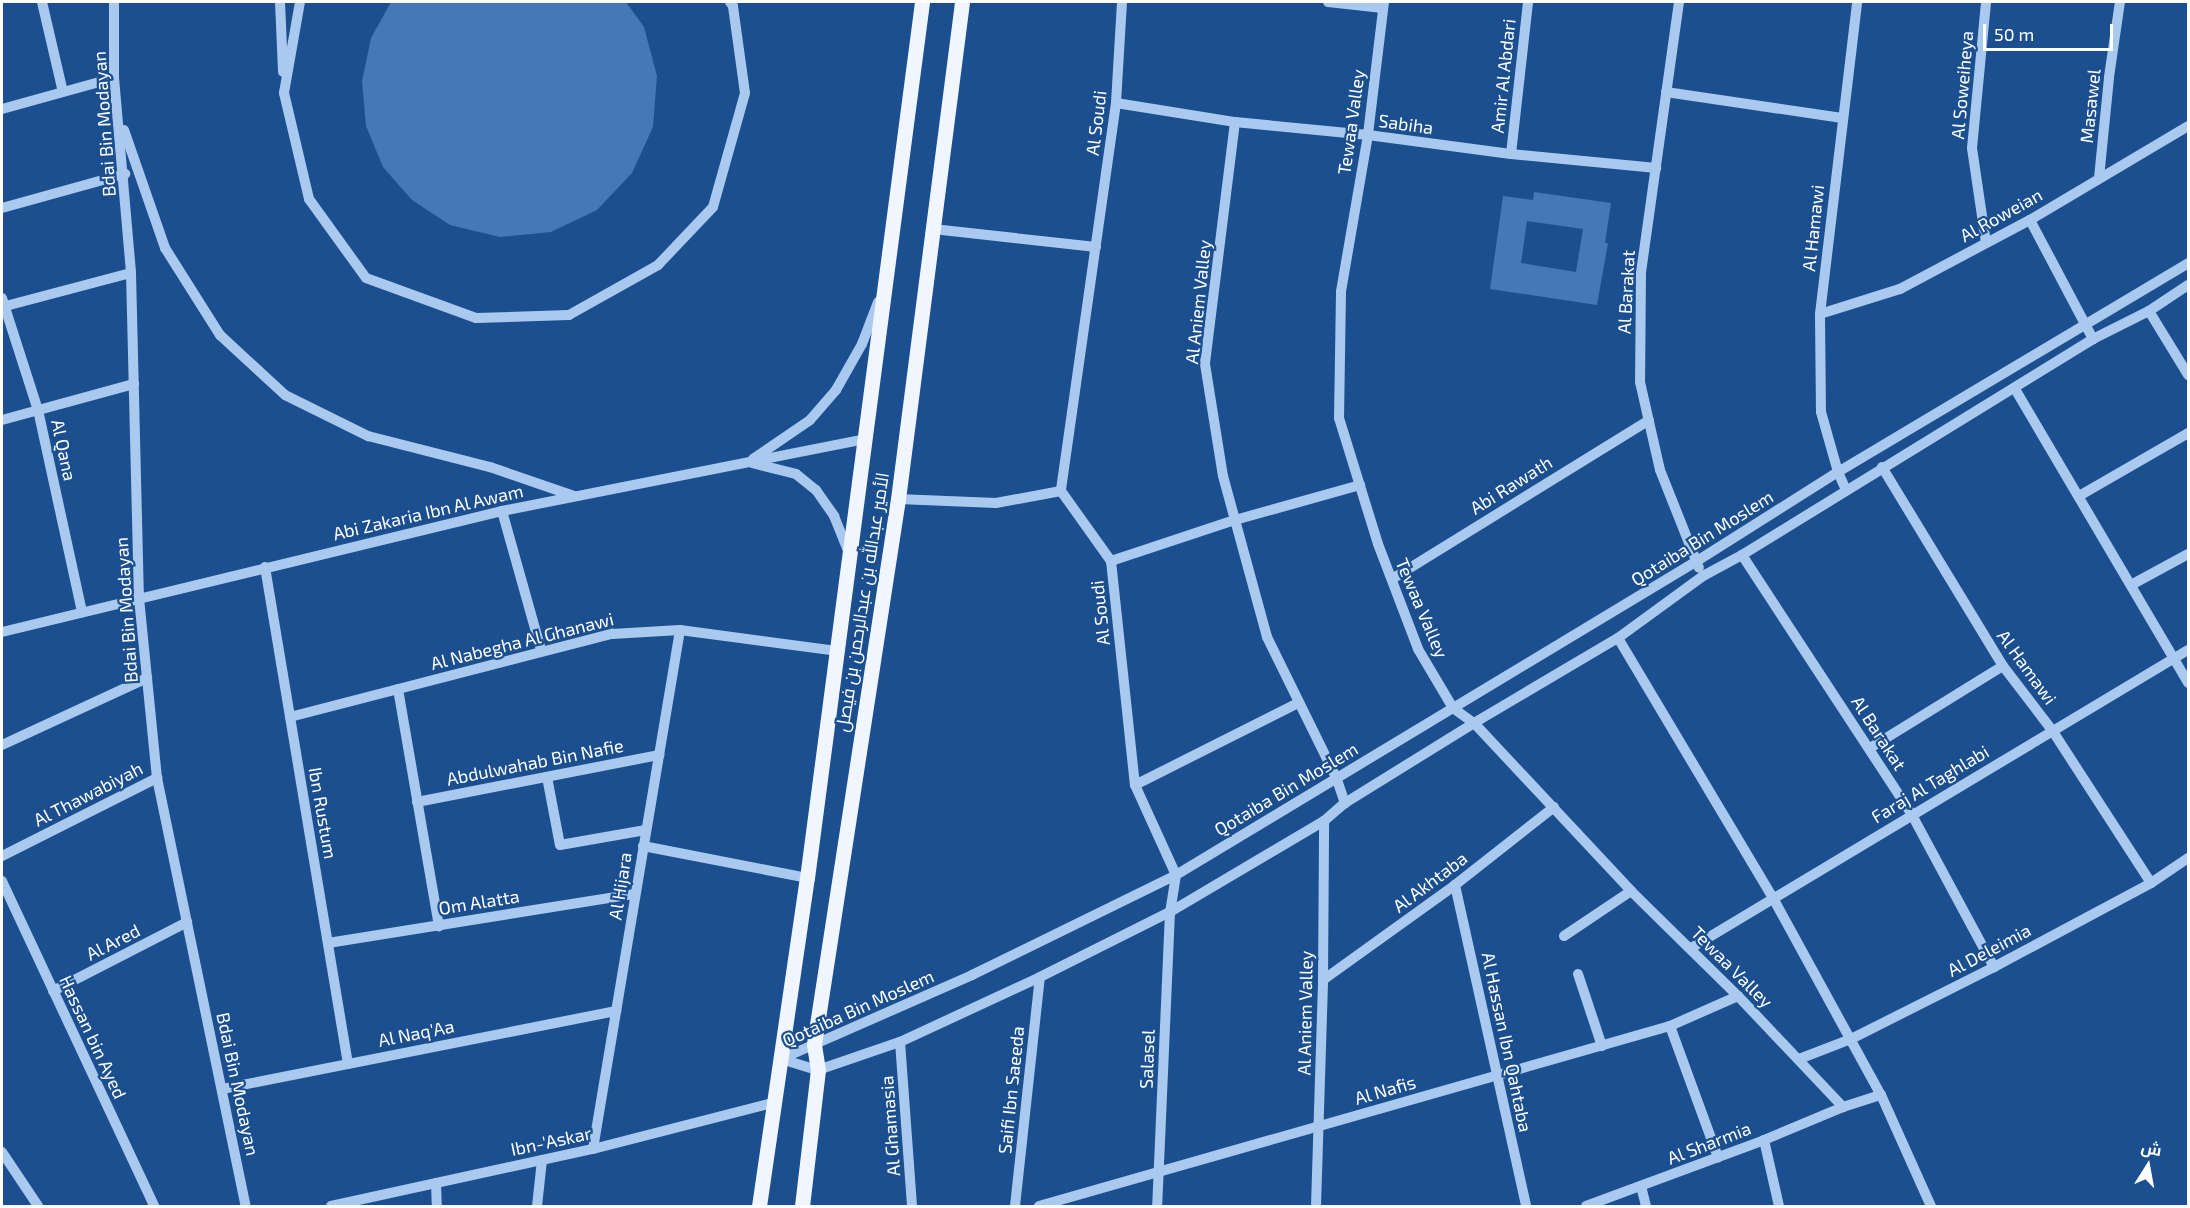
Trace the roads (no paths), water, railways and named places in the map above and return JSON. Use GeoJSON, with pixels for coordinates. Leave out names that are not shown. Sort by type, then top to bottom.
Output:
{"type":"FeatureCollection","features":[{"type":"Feature","properties":{"kind":"main road","name":"الأمير عبدالله بن عبدالرحمن بن فيصل"},"geometry":{"type":"LineString","coordinates":[[759,1206],[807,878],[922,2]]}},
{"type":"Feature","properties":{"kind":"main road","name":"الأمير عبدالله بن عبدالرحمن بن فيصل"},"geometry":{"type":"LineString","coordinates":[[802,1206],[818,1070],[814,1044],[898,499],[962,2]]}},
{"type":"Feature","properties":{"kind":"street"},"geometry":{"type":"LineString","coordinates":[[42,2],[63,92]]}},
{"type":"Feature","properties":{"kind":"street","name":"Bdai Bin Modayan"},"geometry":{"type":"LineString","coordinates":[[114,2],[114,78],[125,174],[131,273],[139,598],[157,778],[246,1206]]}},
{"type":"Feature","properties":{"kind":"street"},"geometry":{"type":"LineString","coordinates":[[280,2],[284,93],[309,200],[366,278],[476,318],[569,315],[658,265],[713,207],[745,93],[733,3]]}},
{"type":"Feature","properties":{"kind":"street"},"geometry":{"type":"LineString","coordinates":[[284,93],[300,2]]}},
{"type":"Feature","properties":{"kind":"street","name":"Al Soudi"},"geometry":{"type":"LineString","coordinates":[[1122,2],[1116,103],[1061,491],[1112,561],[1135,785],[1176,875]]}},
{"type":"Feature","properties":{"kind":"street"},"geometry":{"type":"LineString","coordinates":[[1328,2],[1383,5]]}},
{"type":"Feature","properties":{"kind":"street","name":"Amir Al Abdari"},"geometry":{"type":"LineString","coordinates":[[1510,154],[1528,2]]}},
{"type":"Feature","properties":{"kind":"street","name":"Al Barakat"},"geometry":{"type":"LineString","coordinates":[[1679,2],[1641,273],[1640,382],[1660,470],[1703,576]]}},
{"type":"Feature","properties":{"kind":"street","name":"Al Hamawi"},"geometry":{"type":"LineString","coordinates":[[1846,490],[1838,472],[1821,412],[1820,314],[1857,2]]}},
{"type":"Feature","properties":{"kind":"street","name":"Al Soweiheya"},"geometry":{"type":"LineString","coordinates":[[1986,2],[1972,148],[1986,243]]}},
{"type":"Feature","properties":{"kind":"street","name":"Masawel"},"geometry":{"type":"LineString","coordinates":[[2099,178],[2109,77],[2120,2]]}},
{"type":"Feature","properties":{"kind":"street","name":"Tewaa Valley"},"geometry":{"type":"LineString","coordinates":[[1383,5],[1368,135],[1341,292],[1339,418],[1392,579],[1418,649],[1453,708],[1473,723],[1631,891],[1691,948],[1844,1107]]}},
{"type":"Feature","properties":{"kind":"street"},"geometry":{"type":"LineString","coordinates":[[2,109],[114,78]]}},
{"type":"Feature","properties":{"kind":"street"},"geometry":{"type":"LineString","coordinates":[[1666,92],[1842,118]]}},
{"type":"Feature","properties":{"kind":"street","name":"Sabiha"},"geometry":{"type":"LineString","coordinates":[[1116,103],[1235,122],[1368,135],[1510,154],[1656,168]]}},
{"type":"Feature","properties":{"kind":"street"},"geometry":{"type":"LineString","coordinates":[[118,112],[165,248],[220,334],[285,394],[368,436],[490,467],[576,496]]}},
{"type":"Feature","properties":{"kind":"street","name":"Al Aniem Valley"},"geometry":{"type":"LineString","coordinates":[[1235,122],[1205,364],[1223,476],[1267,637],[1336,777],[1345,802]]}},
{"type":"Feature","properties":{"kind":"street","name":"Al Roweian"},"geometry":{"type":"LineString","coordinates":[[1820,314],[1900,289],[2030,220],[2188,126]]}},
{"type":"Feature","properties":{"kind":"street"},"geometry":{"type":"LineString","coordinates":[[2,208],[125,174]]}},
{"type":"Feature","properties":{"kind":"street"},"geometry":{"type":"LineString","coordinates":[[2030,220],[2093,339]]}},
{"type":"Feature","properties":{"kind":"street"},"geometry":{"type":"LineString","coordinates":[[933,229],[1096,247]]}},
{"type":"Feature","properties":{"kind":"street","name":"Qotaiba Bin Moslem"},"geometry":{"type":"LineString","coordinates":[[781,1059],[972,975],[1176,875],[1697,561],[1838,472],[2188,263]]}},
{"type":"Feature","properties":{"kind":"street"},"geometry":{"type":"LineString","coordinates":[[2,303],[131,273]]}},
{"type":"Feature","properties":{"kind":"street","name":"الأمير عبدالله بن عبدالرحمن بن فيصل"},"geometry":{"type":"LineString","coordinates":[[748,462],[810,420],[836,390],[862,344],[885,282]]}},
{"type":"Feature","properties":{"kind":"street","name":"Qotaiba Bin Moslem"},"geometry":{"type":"LineString","coordinates":[[781,1059],[818,1070],[900,1042],[1040,977],[1170,912],[1324,821],[1345,802],[1473,723],[1618,638],[1703,576],[1742,555],[1881,467],[2093,339],[2149,311],[2188,285]]}},
{"type":"Feature","properties":{"kind":"street","name":"Al Qana"},"geometry":{"type":"LineString","coordinates":[[2,303],[38,410],[82,612]]}},
{"type":"Feature","properties":{"kind":"street"},"geometry":{"type":"LineString","coordinates":[[2149,311],[2188,375]]}},
{"type":"Feature","properties":{"kind":"street"},"geometry":{"type":"LineString","coordinates":[[2,420],[134,384]]}},
{"type":"Feature","properties":{"kind":"street"},"geometry":{"type":"LineString","coordinates":[[2015,388],[2188,682]]}},
{"type":"Feature","properties":{"kind":"street","name":"Abi Rawath"},"geometry":{"type":"LineString","coordinates":[[1392,579],[1649,420]]}},
{"type":"Feature","properties":{"kind":"street"},"geometry":{"type":"LineString","coordinates":[[2079,496],[2188,433]]}},
{"type":"Feature","properties":{"kind":"street","name":"Abi Zakaria Ibn Al Awam"},"geometry":{"type":"LineString","coordinates":[[2,632],[502,511],[865,439]]}},
{"type":"Feature","properties":{"kind":"street","name":"الأمير عبدالله بن عبدالرحمن بن فيصل"},"geometry":{"type":"LineString","coordinates":[[748,462],[796,474],[816,490],[834,516],[850,554]]}},
{"type":"Feature","properties":{"kind":"street","name":"Al Hamawi"},"geometry":{"type":"LineString","coordinates":[[1881,467],[2003,666],[2052,730],[2151,883]]}},
{"type":"Feature","properties":{"kind":"street"},"geometry":{"type":"LineString","coordinates":[[1112,561],[1235,520],[1360,485]]}},
{"type":"Feature","properties":{"kind":"street"},"geometry":{"type":"LineString","coordinates":[[898,499],[996,503],[1061,491]]}},
{"type":"Feature","properties":{"kind":"street"},"geometry":{"type":"LineString","coordinates":[[502,511],[541,650]]}},
{"type":"Feature","properties":{"kind":"street"},"geometry":{"type":"LineString","coordinates":[[2131,585],[2188,554]]}},
{"type":"Feature","properties":{"kind":"street","name":"Al Barakat"},"geometry":{"type":"LineString","coordinates":[[1742,555],[1912,815],[1994,968]]}},
{"type":"Feature","properties":{"kind":"street","name":"Ibn Rustum"},"geometry":{"type":"LineString","coordinates":[[265,567],[348,1064]]}},
{"type":"Feature","properties":{"kind":"street","name":"Al Nabegha Al Ghanawi"},"geometry":{"type":"LineString","coordinates":[[290,717],[541,650],[612,634],[680,630],[837,651]]}},
{"type":"Feature","properties":{"kind":"street","name":"Al Hijara"},"geometry":{"type":"LineString","coordinates":[[593,1149],[680,630]]}},
{"type":"Feature","properties":{"kind":"street"},"geometry":{"type":"LineString","coordinates":[[1618,638],[1773,898],[1851,1039],[1881,1095],[1931,1206]]}},
{"type":"Feature","properties":{"kind":"street","name":"Faraj Al Taghlabi"},"geometry":{"type":"LineString","coordinates":[[1691,948],[2188,650]]}},
{"type":"Feature","properties":{"kind":"street"},"geometry":{"type":"LineString","coordinates":[[1870,748],[2003,666]]}},
{"type":"Feature","properties":{"kind":"street"},"geometry":{"type":"LineString","coordinates":[[2,745],[147,678]]}},
{"type":"Feature","properties":{"kind":"street"},"geometry":{"type":"LineString","coordinates":[[398,689],[439,926]]}},
{"type":"Feature","properties":{"kind":"street"},"geometry":{"type":"LineString","coordinates":[[1135,785],[1298,703]]}},
{"type":"Feature","properties":{"kind":"street","name":"Abdulwahab Bin Nafie"},"geometry":{"type":"LineString","coordinates":[[417,802],[659,755]]}},
{"type":"Feature","properties":{"kind":"street"},"geometry":{"type":"LineString","coordinates":[[547,777],[560,845],[646,830]]}},
{"type":"Feature","properties":{"kind":"street","name":"Al Thawabiyah"},"geometry":{"type":"LineString","coordinates":[[2,856],[157,778]]}},
{"type":"Feature","properties":{"kind":"street","name":"Al Akhtaba"},"geometry":{"type":"LineString","coordinates":[[1323,980],[1455,885],[1554,807]]}},
{"type":"Feature","properties":{"kind":"street","name":"Al Aniem Valley"},"geometry":{"type":"LineString","coordinates":[[1316,1206],[1323,980],[1324,821]]}},
{"type":"Feature","properties":{"kind":"street"},"geometry":{"type":"LineString","coordinates":[[643,846],[807,878]]}},
{"type":"Feature","properties":{"kind":"street","name":"Al Deleimia"},"geometry":{"type":"LineString","coordinates":[[1798,1059],[1851,1039],[1994,968],[2151,883],[2188,858]]}},
{"type":"Feature","properties":{"kind":"street"},"geometry":{"type":"LineString","coordinates":[[1170,912],[1176,875]]}},
{"type":"Feature","properties":{"kind":"street","name":"Hassan bin Ayed"},"geometry":{"type":"LineString","coordinates":[[2,881],[154,1206]]}},
{"type":"Feature","properties":{"kind":"street","name":"Al Hassan Ibn Qahtaba"},"geometry":{"type":"LineString","coordinates":[[1455,885],[1526,1206]]}},
{"type":"Feature","properties":{"kind":"street"},"geometry":{"type":"LineString","coordinates":[[1564,936],[1631,891]]}},
{"type":"Feature","properties":{"kind":"street","name":"Om Alatta"},"geometry":{"type":"LineString","coordinates":[[328,944],[635,894]]}},
{"type":"Feature","properties":{"kind":"street","name":"Salasel"},"geometry":{"type":"LineString","coordinates":[[1157,1206],[1170,912]]}},
{"type":"Feature","properties":{"kind":"street","name":"Al Ared"},"geometry":{"type":"LineString","coordinates":[[53,991],[187,922]]}},
{"type":"Feature","properties":{"kind":"street"},"geometry":{"type":"LineString","coordinates":[[1578,974],[1602,1046]]}},
{"type":"Feature","properties":{"kind":"street","name":"Saifi Ibn Saeeda"},"geometry":{"type":"LineString","coordinates":[[1015,1206],[1040,977]]}},
{"type":"Feature","properties":{"kind":"street","name":"Al Nafis"},"geometry":{"type":"LineString","coordinates":[[1039,1206],[1670,1026],[1738,996]]}},
{"type":"Feature","properties":{"kind":"street","name":"Al Naq'Aa"},"geometry":{"type":"LineString","coordinates":[[222,1089],[616,1011]]}},
{"type":"Feature","properties":{"kind":"street"},"geometry":{"type":"LineString","coordinates":[[1670,1026],[1718,1157]]}},
{"type":"Feature","properties":{"kind":"street","name":"Al Ghamasia"},"geometry":{"type":"LineString","coordinates":[[900,1042],[912,1206]]}},
{"type":"Feature","properties":{"kind":"street","name":"Al Sharmia"},"geometry":{"type":"LineString","coordinates":[[1586,1206],[1881,1095]]}},
{"type":"Feature","properties":{"kind":"street","name":"Ibn-'Askar"},"geometry":{"type":"LineString","coordinates":[[331,1206],[593,1149],[776,1102]]}},
{"type":"Feature","properties":{"kind":"street"},"geometry":{"type":"LineString","coordinates":[[1764,1140],[1779,1206]]}},
{"type":"Feature","properties":{"kind":"street"},"geometry":{"type":"LineString","coordinates":[[2,1152],[38,1206]]}},
{"type":"Feature","properties":{"kind":"street"},"geometry":{"type":"LineString","coordinates":[[537,1206],[542,1160]]}},
{"type":"Feature","properties":{"kind":"street"},"geometry":{"type":"LineString","coordinates":[[436,1183],[437,1206]]}},
{"type":"Feature","properties":{"kind":"street"},"geometry":{"type":"LineString","coordinates":[[1641,1186],[1646,1206]]}}]}
